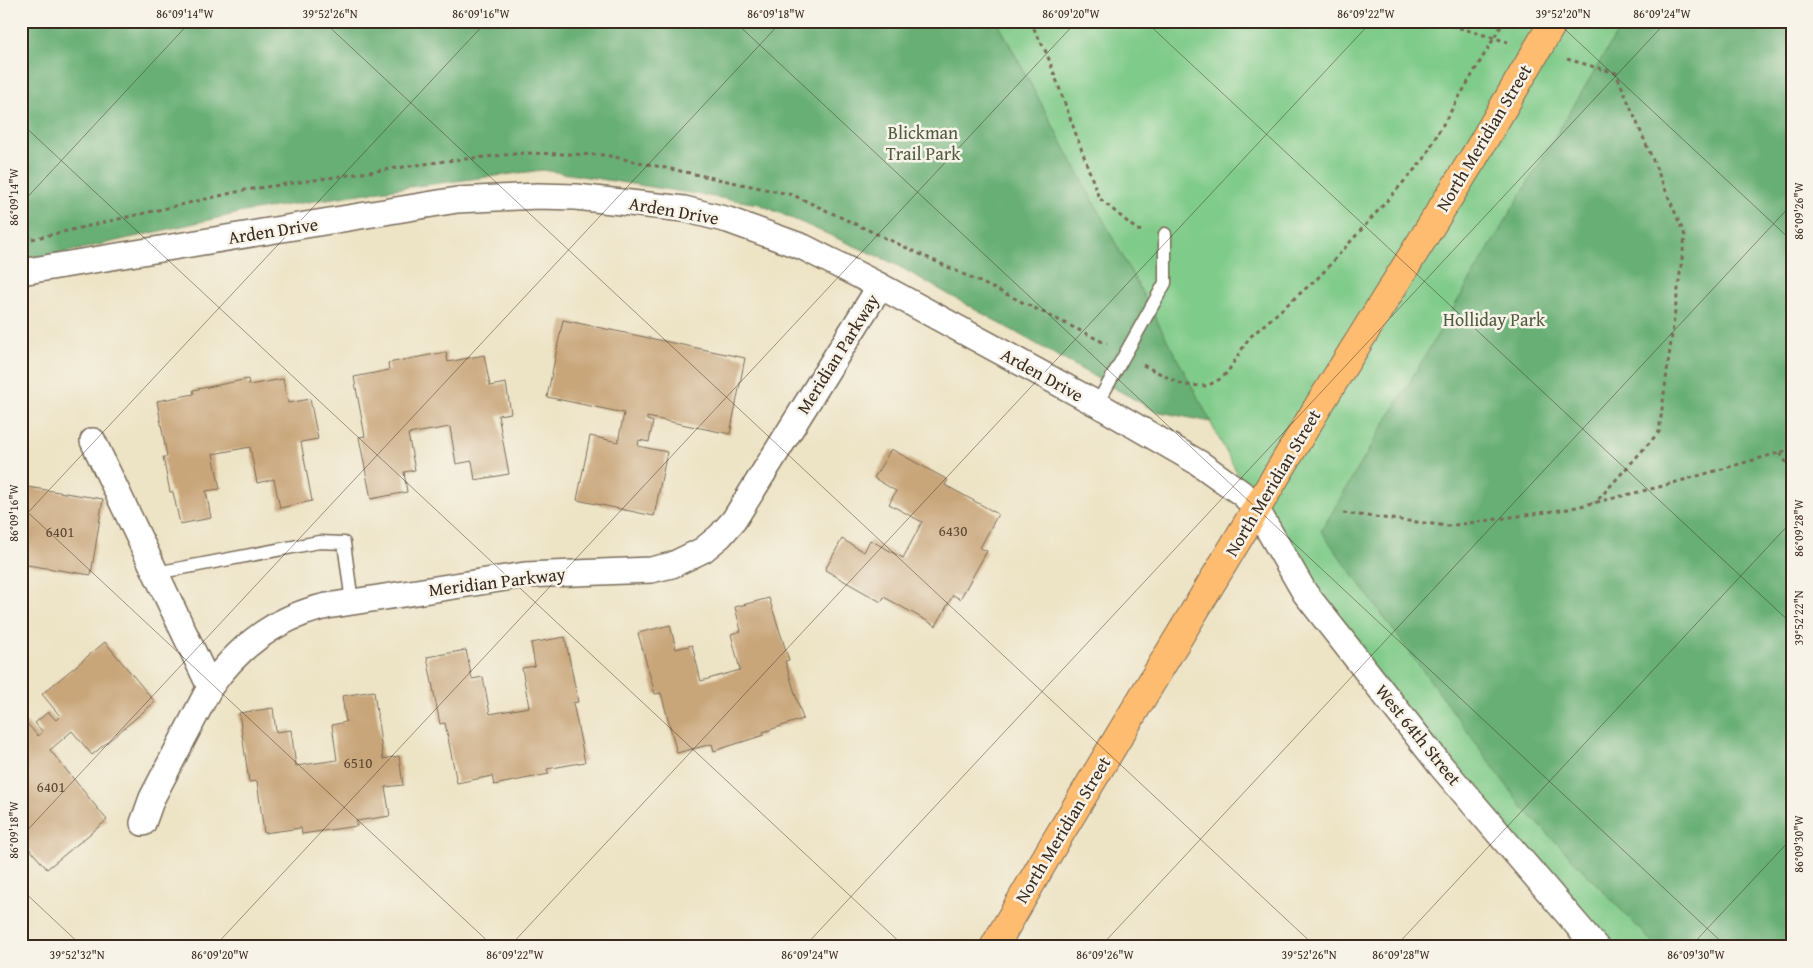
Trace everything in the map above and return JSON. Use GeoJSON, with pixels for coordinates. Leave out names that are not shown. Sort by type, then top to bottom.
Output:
{"type":"FeatureCollection","features":[{"type":"Feature","properties":{"kind":"main road","name":"North Meridian Street"},"geometry":{"type":"LineString","coordinates":[[994,947],[1055,842],[1319,405],[1474,157],[1554,21]]}},
{"type":"Feature","properties":{"kind":"street","name":"Arden Drive"},"geometry":{"type":"LineString","coordinates":[[21,272],[457,200],[538,196],[645,204],[684,209],[728,220],[803,247],[880,286],[1097,404],[1199,463],[1244,495],[1257,510]]}},
{"type":"Feature","properties":{"kind":"street","name":"Meridian Parkway"},"geometry":{"type":"LineString","coordinates":[[143,823],[152,798],[210,687],[237,654],[255,638],[272,627],[313,609],[525,575],[651,570],[672,565],[703,550],[720,536],[734,520],[880,286]]}},
{"type":"Feature","properties":{"kind":"street"},"geometry":{"type":"LineString","coordinates":[[93,441],[210,687]]}},
{"type":"Feature","properties":{"kind":"street","name":"West 64th Street"},"geometry":{"type":"LineString","coordinates":[[1257,510],[1305,593],[1441,766],[1596,947]]}},
{"type":"Feature","properties":{"kind":"lane"},"geometry":{"type":"LineString","coordinates":[[1097,404],[1165,283],[1165,234]]}},
{"type":"Feature","properties":{"kind":"lane"},"geometry":{"type":"LineString","coordinates":[[156,573],[319,542],[344,543],[352,602]]}},
{"type":"Feature","properties":{"kind":"path"},"geometry":{"type":"LineString","coordinates":[[1030,21],[1047,54],[1099,198],[1137,230],[1165,234]]}},
{"type":"Feature","properties":{"kind":"path"},"geometry":{"type":"LineString","coordinates":[[1436,21],[1512,43]]}},
{"type":"Feature","properties":{"kind":"path"},"geometry":{"type":"LineString","coordinates":[[1125,354],[1156,373],[1183,385],[1207,386],[1220,379],[1227,372],[1249,338],[1320,276],[1424,159],[1504,21]]}},
{"type":"Feature","properties":{"kind":"path"},"geometry":{"type":"LineString","coordinates":[[1559,57],[1616,73],[1686,236],[1659,432],[1595,503]]}},
{"type":"Feature","properties":{"kind":"path"},"geometry":{"type":"LineString","coordinates":[[1343,513],[1448,526],[1568,509],[1792,449]]}},
{"type":"Feature","properties":{"kind":"path"},"geometry":{"type":"LineString","coordinates":[[1780,452],[1792,471]]}},
{"type":"Feature","properties":{"kind":"green space","name":"Blickman Trail Park"},"geometry":{"type":"Polygon","coordinates":[[[21,21],[997,21],[1211,422],[1155,411],[893,263],[759,204],[543,170],[393,189],[248,211],[68,252],[21,259],[21,21]]]}},
{"type":"Feature","properties":{"kind":"green space","name":"Holliday Park"},"geometry":{"type":"Polygon","coordinates":[[[997,21],[1792,21],[1792,947],[1602,947],[1441,766],[1257,510],[997,21]]]}},
{"type":"Feature","properties":{"kind":"green space","name":"Holliday Park"},"geometry":{"type":"Polygon","coordinates":[[[1624,21],[1792,21],[1792,947],[1657,947],[1524,809],[1321,531],[1624,21]]]}},
{"type":"Feature","properties":{"kind":"building"},"geometry":{"type":"Polygon","coordinates":[[[563,320],[745,358],[730,434],[647,417],[647,420],[653,422],[649,442],[639,440],[638,446],[667,452],[654,516],[577,500],[590,436],[618,442],[624,413],[547,397],[563,320]]]}},
{"type":"Feature","properties":{"kind":"building"},"geometry":{"type":"Polygon","coordinates":[[[446,352],[448,362],[484,355],[490,386],[506,383],[511,413],[498,415],[509,474],[475,480],[472,461],[456,464],[450,427],[408,434],[415,470],[404,472],[407,492],[371,499],[359,437],[365,436],[354,377],[389,370],[388,363],[446,352]]]}},
{"type":"Feature","properties":{"kind":"building"},"geometry":{"type":"Polygon","coordinates":[[[248,379],[249,385],[283,379],[288,403],[310,399],[318,439],[301,442],[312,501],[280,508],[274,479],[257,483],[250,447],[213,454],[220,489],[206,491],[211,518],[180,524],[173,492],[170,492],[163,457],[167,457],[157,401],[194,394],[193,390],[248,379]]]}},
{"type":"Feature","properties":{"kind":"building"},"geometry":{"type":"Polygon","coordinates":[[[891,449],[948,480],[945,485],[998,514],[980,548],[987,551],[960,599],[953,595],[936,626],[884,597],[881,602],[825,570],[842,539],[864,552],[870,540],[903,558],[922,522],[889,504],[896,491],[874,478],[891,449]]]}},
{"type":"Feature","properties":{"kind":"building"},"geometry":{"type":"Polygon","coordinates":[[[21,486],[103,499],[91,575],[21,564],[21,486]]]}},
{"type":"Feature","properties":{"kind":"building"},"geometry":{"type":"Polygon","coordinates":[[[769,598],[789,660],[785,661],[803,719],[763,732],[764,735],[714,751],[712,744],[677,753],[661,693],[655,694],[638,633],[670,625],[676,649],[692,645],[701,681],[740,670],[731,634],[741,631],[735,607],[769,598]]]}},
{"type":"Feature","properties":{"kind":"building"},"geometry":{"type":"Polygon","coordinates":[[[565,637],[578,702],[573,703],[585,762],[547,769],[549,774],[494,785],[492,776],[457,783],[445,723],[440,724],[427,657],[466,650],[472,679],[483,677],[490,714],[529,707],[522,668],[535,666],[531,643],[565,637]]]}},
{"type":"Feature","properties":{"kind":"building"},"geometry":{"type":"Polygon","coordinates":[[[105,642],[155,702],[92,755],[72,731],[50,750],[107,820],[47,869],[21,839],[21,717],[38,736],[43,732],[35,723],[48,712],[56,720],[60,716],[42,694],[105,642]]]}},
{"type":"Feature","properties":{"kind":"building"},"geometry":{"type":"Polygon","coordinates":[[[374,691],[383,759],[399,756],[403,785],[385,787],[390,816],[356,821],[357,826],[302,834],[301,828],[264,833],[257,781],[249,782],[239,713],[273,708],[276,732],[291,730],[296,766],[337,760],[332,725],[346,722],[342,696],[374,691]]]}}]}
